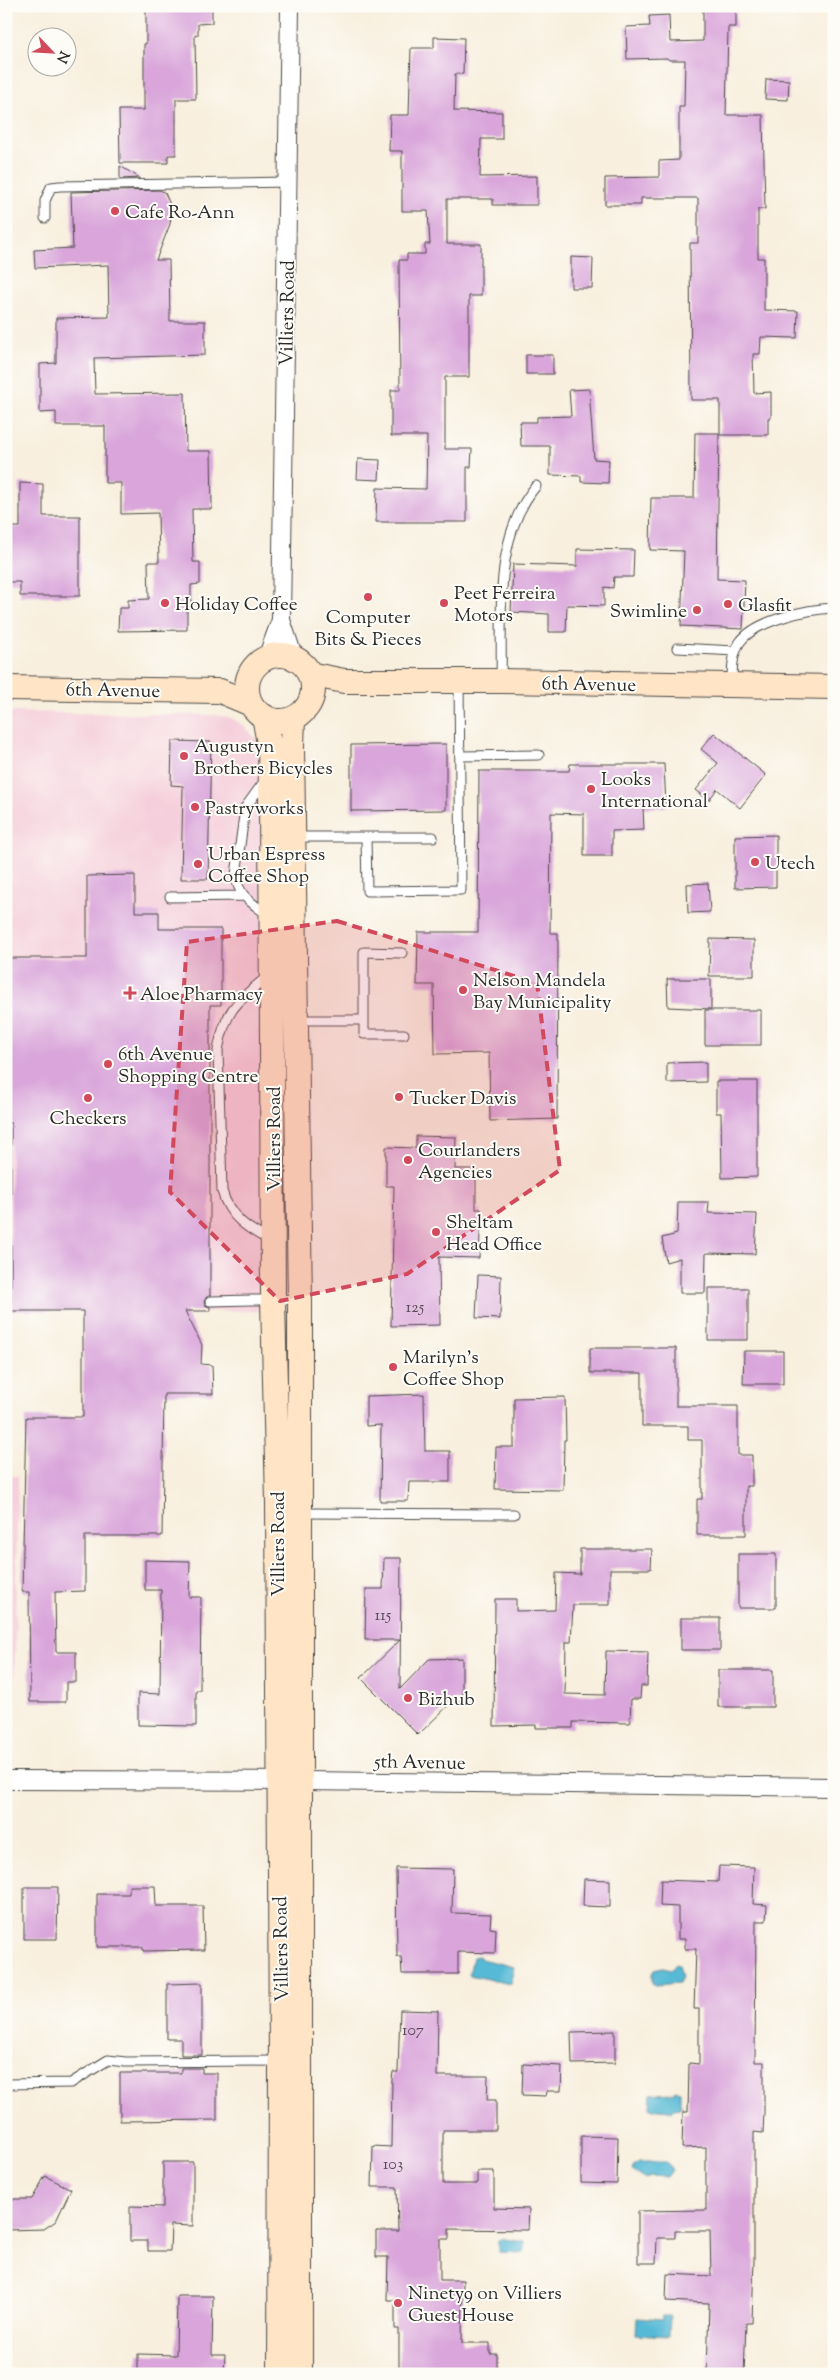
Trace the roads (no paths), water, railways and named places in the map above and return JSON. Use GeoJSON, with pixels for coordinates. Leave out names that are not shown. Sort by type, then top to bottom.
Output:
{"type":"FeatureCollection","features":[{"type":"Feature","properties":{"kind":"street","name":"Villiers Road"},"geometry":{"type":"LineString","coordinates":[[267,658],[281,620],[290,6]]}},
{"type":"Feature","properties":{"kind":"street","name":"Villiers Road"},"geometry":{"type":"LineString","coordinates":[[281,620],[301,666]]}},
{"type":"Feature","properties":{"kind":"street","name":"6th Avenue"},"geometry":{"type":"LineString","coordinates":[[220,692],[248,678],[252,670],[267,658],[276,655],[344,681],[501,681],[834,688]]}},
{"type":"Feature","properties":{"kind":"street"},"geometry":{"type":"LineString","coordinates":[[301,666],[313,689],[311,698]]}},
{"type":"Feature","properties":{"kind":"street"},"geometry":{"type":"LineString","coordinates":[[248,678],[247,688],[257,710]]}},
{"type":"Feature","properties":{"kind":"street","name":"6th Avenue"},"geometry":{"type":"LineString","coordinates":[[6,688],[220,692],[257,710],[272,721],[283,722],[301,714],[311,698],[344,681]]}},
{"type":"Feature","properties":{"kind":"street","name":"Villiers Road"},"geometry":{"type":"LineString","coordinates":[[257,710],[270,749],[271,774],[273,1301],[278,1513],[290,1781]]}},
{"type":"Feature","properties":{"kind":"street","name":"Villiers Road"},"geometry":{"type":"LineString","coordinates":[[290,2367],[288,2064],[290,1781],[300,1512],[300,1298],[293,719]]}},
{"type":"Feature","properties":{"kind":"street","name":"5th Avenue"},"geometry":{"type":"LineString","coordinates":[[6,1780],[834,1787]]}},
{"type":"Feature","properties":{"kind":"lane"},"geometry":{"type":"LineString","coordinates":[[45,218],[46,196],[51,187],[288,182]]}},
{"type":"Feature","properties":{"kind":"lane"},"geometry":{"type":"LineString","coordinates":[[501,681],[504,568],[507,546],[516,516],[523,502],[536,486]]}},
{"type":"Feature","properties":{"kind":"lane"},"geometry":{"type":"LineString","coordinates":[[732,686],[736,651],[744,637],[770,623],[791,615],[834,608]]}},
{"type":"Feature","properties":{"kind":"lane"},"geometry":{"type":"LineString","coordinates":[[677,648],[736,651]]}},
{"type":"Feature","properties":{"kind":"lane"},"geometry":{"type":"LineString","coordinates":[[366,837],[367,891],[461,890],[459,682]]}},
{"type":"Feature","properties":{"kind":"lane"},"geometry":{"type":"LineString","coordinates":[[460,756],[539,755]]}},
{"type":"Feature","properties":{"kind":"lane"},"geometry":{"type":"LineString","coordinates":[[271,774],[255,791],[245,808],[236,874],[239,889],[243,896],[272,918]]}},
{"type":"Feature","properties":{"kind":"lane"},"geometry":{"type":"LineString","coordinates":[[293,837],[433,837]]}},
{"type":"Feature","properties":{"kind":"lane"},"geometry":{"type":"LineString","coordinates":[[170,897],[243,896]]}},
{"type":"Feature","properties":{"kind":"lane"},"geometry":{"type":"LineString","coordinates":[[402,952],[364,952],[364,1034],[404,1034]]}},
{"type":"Feature","properties":{"kind":"lane"},"geometry":{"type":"LineString","coordinates":[[272,972],[237,1002],[228,1014],[222,1028],[218,1050],[222,1191],[229,1210],[251,1231],[273,1243]]}},
{"type":"Feature","properties":{"kind":"lane"},"geometry":{"type":"LineString","coordinates":[[296,1020],[364,1020]]}},
{"type":"Feature","properties":{"kind":"lane"},"geometry":{"type":"LineString","coordinates":[[210,1301],[273,1301],[300,1298]]}},
{"type":"Feature","properties":{"kind":"lane"},"geometry":{"type":"LineString","coordinates":[[300,1512],[514,1514]]}},
{"type":"Feature","properties":{"kind":"lane"},"geometry":{"type":"LineString","coordinates":[[6,2084],[71,2083],[108,2060],[126,2062],[288,2064]]}},
{"type":"Feature","properties":{"kind":"water"},"geometry":{"type":"Polygon","coordinates":[[[479,1956],[481,1959],[514,1967],[510,1984],[469,1975],[473,1957],[479,1956]]]}},
{"type":"Feature","properties":{"kind":"water"},"geometry":{"type":"Polygon","coordinates":[[[676,1964],[679,1965],[682,1977],[679,1983],[656,1985],[652,1983],[654,1969],[663,1967],[672,1969],[676,1964]]]}},
{"type":"Feature","properties":{"kind":"water"},"geometry":{"type":"Polygon","coordinates":[[[675,2090],[680,2091],[680,2108],[674,2109],[672,2112],[650,2108],[651,2094],[674,2093],[675,2090]]]}},
{"type":"Feature","properties":{"kind":"water"},"geometry":{"type":"Polygon","coordinates":[[[639,2162],[667,2162],[672,2170],[667,2177],[650,2176],[646,2179],[632,2171],[634,2165],[639,2162]]]}},
{"type":"Feature","properties":{"kind":"water"},"geometry":{"type":"Polygon","coordinates":[[[505,2239],[524,2242],[524,2253],[498,2252],[498,2241],[505,2239]]]}},
{"type":"Feature","properties":{"kind":"water"},"geometry":{"type":"Polygon","coordinates":[[[662,2316],[670,2316],[669,2336],[636,2334],[637,2318],[662,2320],[662,2316]]]}},
{"type":"Feature","properties":{"kind":"place","name":"Cafe Ro-Ann"},"geometry":{"type":"Point","coordinates":[115,211]}},
{"type":"Feature","properties":{"kind":"place","name":"Computer Bits & Pieces"},"geometry":{"type":"Point","coordinates":[368,597]}},
{"type":"Feature","properties":{"kind":"place","name":"Holiday Coffee"},"geometry":{"type":"Point","coordinates":[165,603]}},
{"type":"Feature","properties":{"kind":"place","name":"Peet Ferreira Motors"},"geometry":{"type":"Point","coordinates":[444,603]}},
{"type":"Feature","properties":{"kind":"place","name":"Glasfit"},"geometry":{"type":"Point","coordinates":[728,604]}},
{"type":"Feature","properties":{"kind":"place","name":"Swimline"},"geometry":{"type":"Point","coordinates":[697,610]}},
{"type":"Feature","properties":{"kind":"place","name":"Augustyn Brothers Bicycles"},"geometry":{"type":"Point","coordinates":[184,756]}},
{"type":"Feature","properties":{"kind":"place","name":"Looks International"},"geometry":{"type":"Point","coordinates":[591,789]}},
{"type":"Feature","properties":{"kind":"place","name":"Pastryworks"},"geometry":{"type":"Point","coordinates":[195,807]}},
{"type":"Feature","properties":{"kind":"place","name":"Utech"},"geometry":{"type":"Point","coordinates":[755,862]}},
{"type":"Feature","properties":{"kind":"place","name":"Urban Espress Coffee Shop"},"geometry":{"type":"Point","coordinates":[198,864]}},
{"type":"Feature","properties":{"kind":"place","name":"Nelson Mandela Bay Municipality"},"geometry":{"type":"Point","coordinates":[463,990]}},
{"type":"Feature","properties":{"kind":"place","name":"Aloe Pharmacy"},"geometry":{"type":"Point","coordinates":[130,993]}},
{"type":"Feature","properties":{"kind":"place","name":"6th Avenue Shopping Centre"},"geometry":{"type":"Point","coordinates":[108,1064]}},
{"type":"Feature","properties":{"kind":"place","name":"Tucker Davis"},"geometry":{"type":"Point","coordinates":[399,1097]}},
{"type":"Feature","properties":{"kind":"place","name":"Checkers"},"geometry":{"type":"Point","coordinates":[88,1098]}},
{"type":"Feature","properties":{"kind":"place","name":"Courlanders Agencies"},"geometry":{"type":"Point","coordinates":[408,1160]}},
{"type":"Feature","properties":{"kind":"place","name":"Sheltam Head Office"},"geometry":{"type":"Point","coordinates":[436,1232]}},
{"type":"Feature","properties":{"kind":"place","name":"Marilyn's Coffee Shop"},"geometry":{"type":"Point","coordinates":[393,1367]}},
{"type":"Feature","properties":{"kind":"place","name":"Bizhub"},"geometry":{"type":"Point","coordinates":[408,1698]}},
{"type":"Feature","properties":{"kind":"place","name":"Ninety9 on Villiers Guest House"},"geometry":{"type":"Point","coordinates":[398,2303]}}]}
